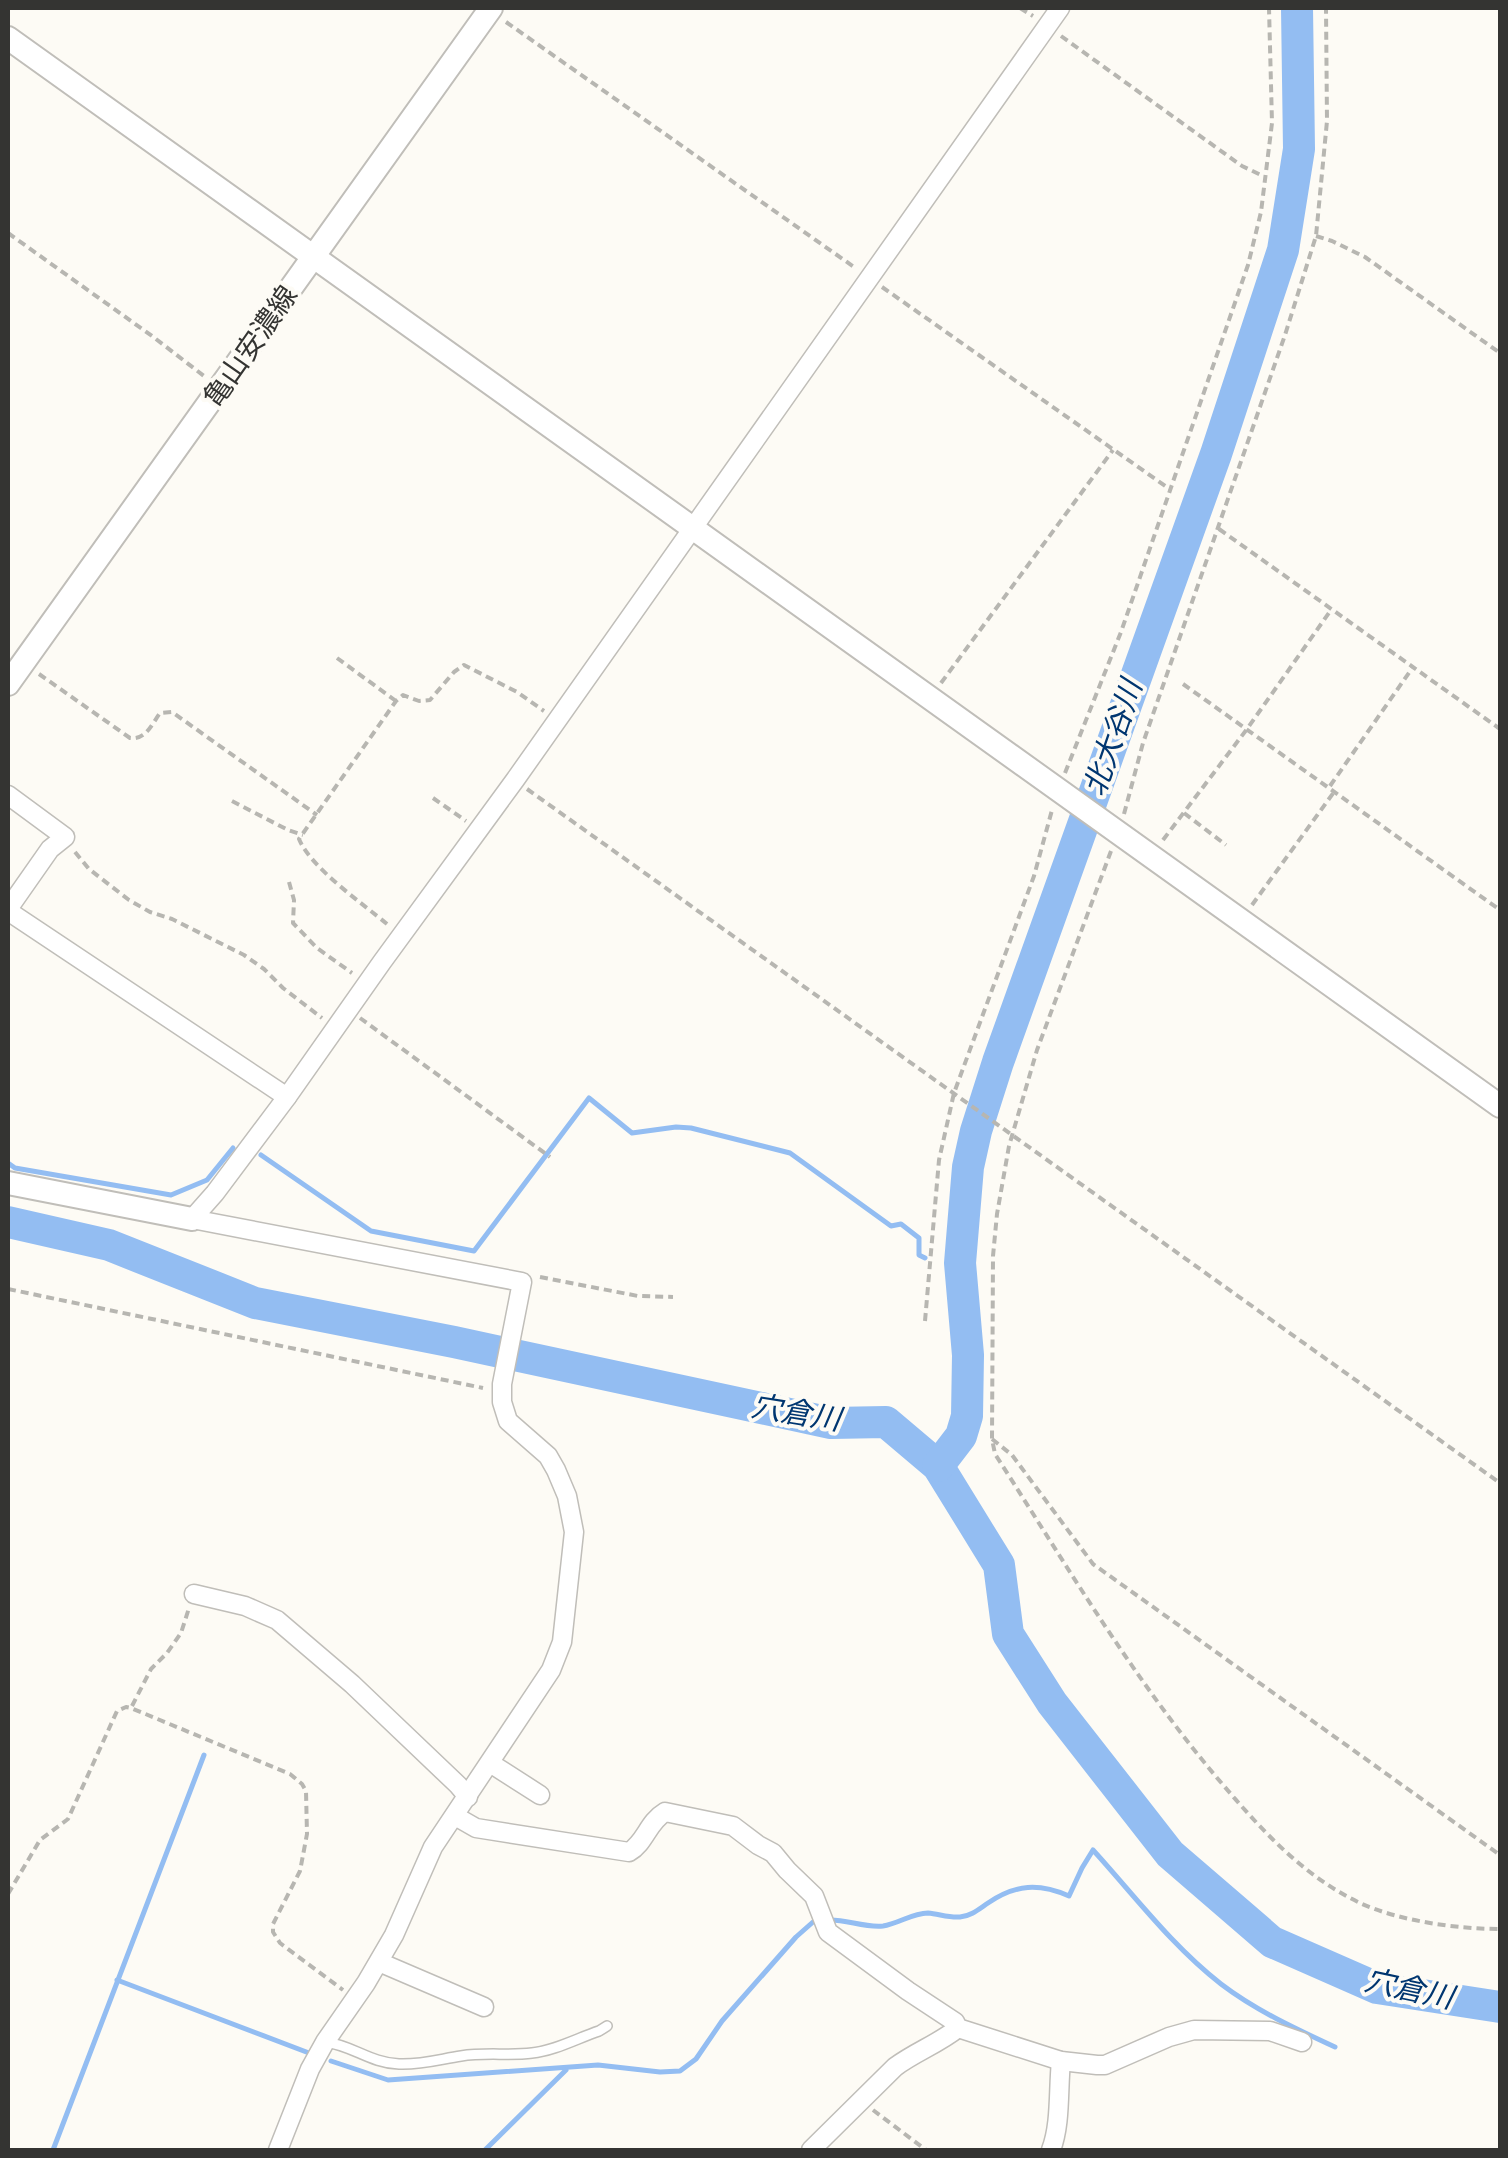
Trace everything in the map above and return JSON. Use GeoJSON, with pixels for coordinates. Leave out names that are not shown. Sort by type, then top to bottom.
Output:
{"type":"FeatureCollection","features":[{"type":"Feature","properties":{"kind":"street"},"geometry":{"type":"LineString","coordinates":[[192,1219],[215,1194],[515,780],[1060,8]]}},
{"type":"Feature","properties":{"kind":"street","name":"亀山安濃線"},"geometry":{"type":"LineString","coordinates":[[8,684],[490,9]]}},
{"type":"Feature","properties":{"kind":"street"},"geometry":{"type":"LineString","coordinates":[[8,38],[1500,1106]]}},
{"type":"Feature","properties":{"kind":"street"},"geometry":{"type":"LineString","coordinates":[[8,795],[65,837],[50,849],[8,910],[286,1097]]}},
{"type":"Feature","properties":{"kind":"street"},"geometry":{"type":"LineString","coordinates":[[8,1184],[522,1282],[502,1402],[508,1421],[548,1456],[567,1496],[574,1532],[558,1655],[434,1847],[394,1936],[310,2069],[278,2150]]}},
{"type":"Feature","properties":{"kind":"street"},"geometry":{"type":"LineString","coordinates":[[194,1594],[245,1606],[277,1620],[352,1684],[468,1798]]}},
{"type":"Feature","properties":{"kind":"street"},"geometry":{"type":"LineString","coordinates":[[490,1764],[540,1795]]}},
{"type":"Feature","properties":{"kind":"street"},"geometry":{"type":"LineString","coordinates":[[455,1816],[476,1828],[628,1852],[636,1848],[655,1819],[665,1812],[733,1826],[777,1855],[814,1896],[828,1932],[955,2022],[958,2028],[1061,2061],[1105,2065],[1194,2030],[1270,2030],[1302,2042]]}},
{"type":"Feature","properties":{"kind":"street"},"geometry":{"type":"LineString","coordinates":[[379,1962],[484,2007]]}},
{"type":"Feature","properties":{"kind":"street"},"geometry":{"type":"LineString","coordinates":[[812,2150],[895,2067],[940,2043],[958,2028]]}},
{"type":"Feature","properties":{"kind":"street"},"geometry":{"type":"LineString","coordinates":[[1051,2150],[1057,2134],[1061,2061]]}},
{"type":"Feature","properties":{"kind":"lane"},"geometry":{"type":"LineString","coordinates":[[325,2042],[340,2044],[382,2062],[427,2063],[471,2055],[535,2053],[607,2026]]}},
{"type":"Feature","properties":{"kind":"path"},"geometry":{"type":"LineString","coordinates":[[925,1321],[939,1160],[954,1093],[1034,876],[1060,793],[1122,632],[1248,265],[1261,212],[1272,124],[1269,8]]}},
{"type":"Feature","properties":{"kind":"path"},"geometry":{"type":"LineString","coordinates":[[1326,8],[1327,120],[1316,236],[1143,743],[1117,832],[1037,1050],[1013,1134],[993,1256],[992,1439],[995,1454],[1128,1663],[1189,1745],[1270,1838],[1328,1885],[1373,1909],[1455,1926],[1500,1929]]}},
{"type":"Feature","properties":{"kind":"path"},"geometry":{"type":"LineString","coordinates":[[490,9],[1171,490]]}},
{"type":"Feature","properties":{"kind":"path"},"geometry":{"type":"LineString","coordinates":[[1046,26],[1242,166],[1265,176]]}},
{"type":"Feature","properties":{"kind":"path"},"geometry":{"type":"LineString","coordinates":[[8,233],[220,389]]}},
{"type":"Feature","properties":{"kind":"path"},"geometry":{"type":"LineString","coordinates":[[1316,236],[1365,257],[1500,353]]}},
{"type":"Feature","properties":{"kind":"path"},"geometry":{"type":"LineString","coordinates":[[929,699],[1113,450]]}},
{"type":"Feature","properties":{"kind":"path"},"geometry":{"type":"LineString","coordinates":[[1219,528],[1500,729]]}},
{"type":"Feature","properties":{"kind":"path"},"geometry":{"type":"LineString","coordinates":[[1151,856],[1332,609]]}},
{"type":"Feature","properties":{"kind":"path"},"geometry":{"type":"LineString","coordinates":[[337,658],[396,701]]}},
{"type":"Feature","properties":{"kind":"path"},"geometry":{"type":"LineString","coordinates":[[23,663],[130,738],[144,736],[160,713],[172,712],[317,814]]}},
{"type":"Feature","properties":{"kind":"path"},"geometry":{"type":"LineString","coordinates":[[400,936],[321,868],[304,850],[300,839],[396,701],[403,695],[430,700],[464,665],[517,692],[556,720]]}},
{"type":"Feature","properties":{"kind":"path"},"geometry":{"type":"LineString","coordinates":[[1328,788],[1414,667]]}},
{"type":"Feature","properties":{"kind":"path"},"geometry":{"type":"LineString","coordinates":[[1184,684],[1500,910]]}},
{"type":"Feature","properties":{"kind":"path"},"geometry":{"type":"LineString","coordinates":[[515,780],[1500,1483]]}},
{"type":"Feature","properties":{"kind":"path"},"geometry":{"type":"LineString","coordinates":[[1241,920],[1334,792]]}},
{"type":"Feature","properties":{"kind":"path"},"geometry":{"type":"LineString","coordinates":[[433,798],[476,832]]}},
{"type":"Feature","properties":{"kind":"path"},"geometry":{"type":"LineString","coordinates":[[232,800],[303,834]]}},
{"type":"Feature","properties":{"kind":"path"},"geometry":{"type":"LineString","coordinates":[[1184,813],[1226,845]]}},
{"type":"Feature","properties":{"kind":"path"},"geometry":{"type":"LineString","coordinates":[[65,837],[88,868],[118,892],[150,912],[244,955],[336,1026]]}},
{"type":"Feature","properties":{"kind":"path"},"geometry":{"type":"LineString","coordinates":[[288,882],[294,900],[293,923],[317,948],[366,983]]}},
{"type":"Feature","properties":{"kind":"path"},"geometry":{"type":"LineString","coordinates":[[348,1009],[550,1157]]}},
{"type":"Feature","properties":{"kind":"path"},"geometry":{"type":"LineString","coordinates":[[522,1282],[540,1277],[638,1296],[673,1298]]}},
{"type":"Feature","properties":{"kind":"path"},"geometry":{"type":"LineString","coordinates":[[8,1290],[502,1388]]}},
{"type":"Feature","properties":{"kind":"path"},"geometry":{"type":"LineString","coordinates":[[992,1439],[1012,1455],[1093,1564],[1500,1856]]}},
{"type":"Feature","properties":{"kind":"path"},"geometry":{"type":"LineString","coordinates":[[131,1708],[151,1669],[181,1633],[194,1594]]}},
{"type":"Feature","properties":{"kind":"path"},"geometry":{"type":"LineString","coordinates":[[8,1894],[40,1840],[68,1819],[114,1716],[121,1708],[131,1708],[290,1774],[302,1784],[308,1799],[304,1855],[273,1932],[280,1942],[355,1999]]}},
{"type":"Feature","properties":{"kind":"path"},"geometry":{"type":"LineString","coordinates":[[862,2099],[926,2150]]}},
{"type":"Feature","properties":{"kind":"waterway","name":"北大谷川"},"geometry":{"type":"LineString","coordinates":[[938,1466],[961,1436],[967,1416],[968,1355],[960,1263],[968,1167],[976,1131],[1216,454],[1283,250],[1299,149],[1297,8]]}},
{"type":"Feature","properties":{"kind":"waterway"},"geometry":{"type":"LineString","coordinates":[[261,1155],[371,1231],[474,1251],[589,1098],[632,1133],[691,1128],[790,1153],[891,1226],[901,1224],[919,1238],[919,1255],[925,1258]]}},
{"type":"Feature","properties":{"kind":"waterway"},"geometry":{"type":"LineString","coordinates":[[8,1163],[15,1168],[171,1195],[207,1180],[233,1148]]}},
{"type":"Feature","properties":{"kind":"waterway","name":"穴倉川"},"geometry":{"type":"LineString","coordinates":[[8,1222],[109,1245],[255,1303],[831,1423],[886,1422],[938,1466],[999,1565],[1008,1634],[1052,1703],[1170,1854],[1272,1942],[1377,1988],[1500,2007]]}},
{"type":"Feature","properties":{"kind":"waterway"},"geometry":{"type":"LineString","coordinates":[[53,2150],[204,1755]]}},
{"type":"Feature","properties":{"kind":"waterway"},"geometry":{"type":"LineString","coordinates":[[828,1920],[876,1926],[922,1913],[964,1916],[1008,1892],[1028,1888],[1069,1896],[1093,1850],[1170,1937],[1221,1984],[1262,2011],[1335,2047]]}},
{"type":"Feature","properties":{"kind":"waterway"},"geometry":{"type":"LineString","coordinates":[[331,2061],[388,2080],[598,2065],[680,2071],[696,2059],[722,2021],[813,1922]]}},
{"type":"Feature","properties":{"kind":"waterway"},"geometry":{"type":"LineString","coordinates":[[117,1980],[309,2053]]}},
{"type":"Feature","properties":{"kind":"waterway"},"geometry":{"type":"LineString","coordinates":[[485,2150],[566,2070]]}}]}
